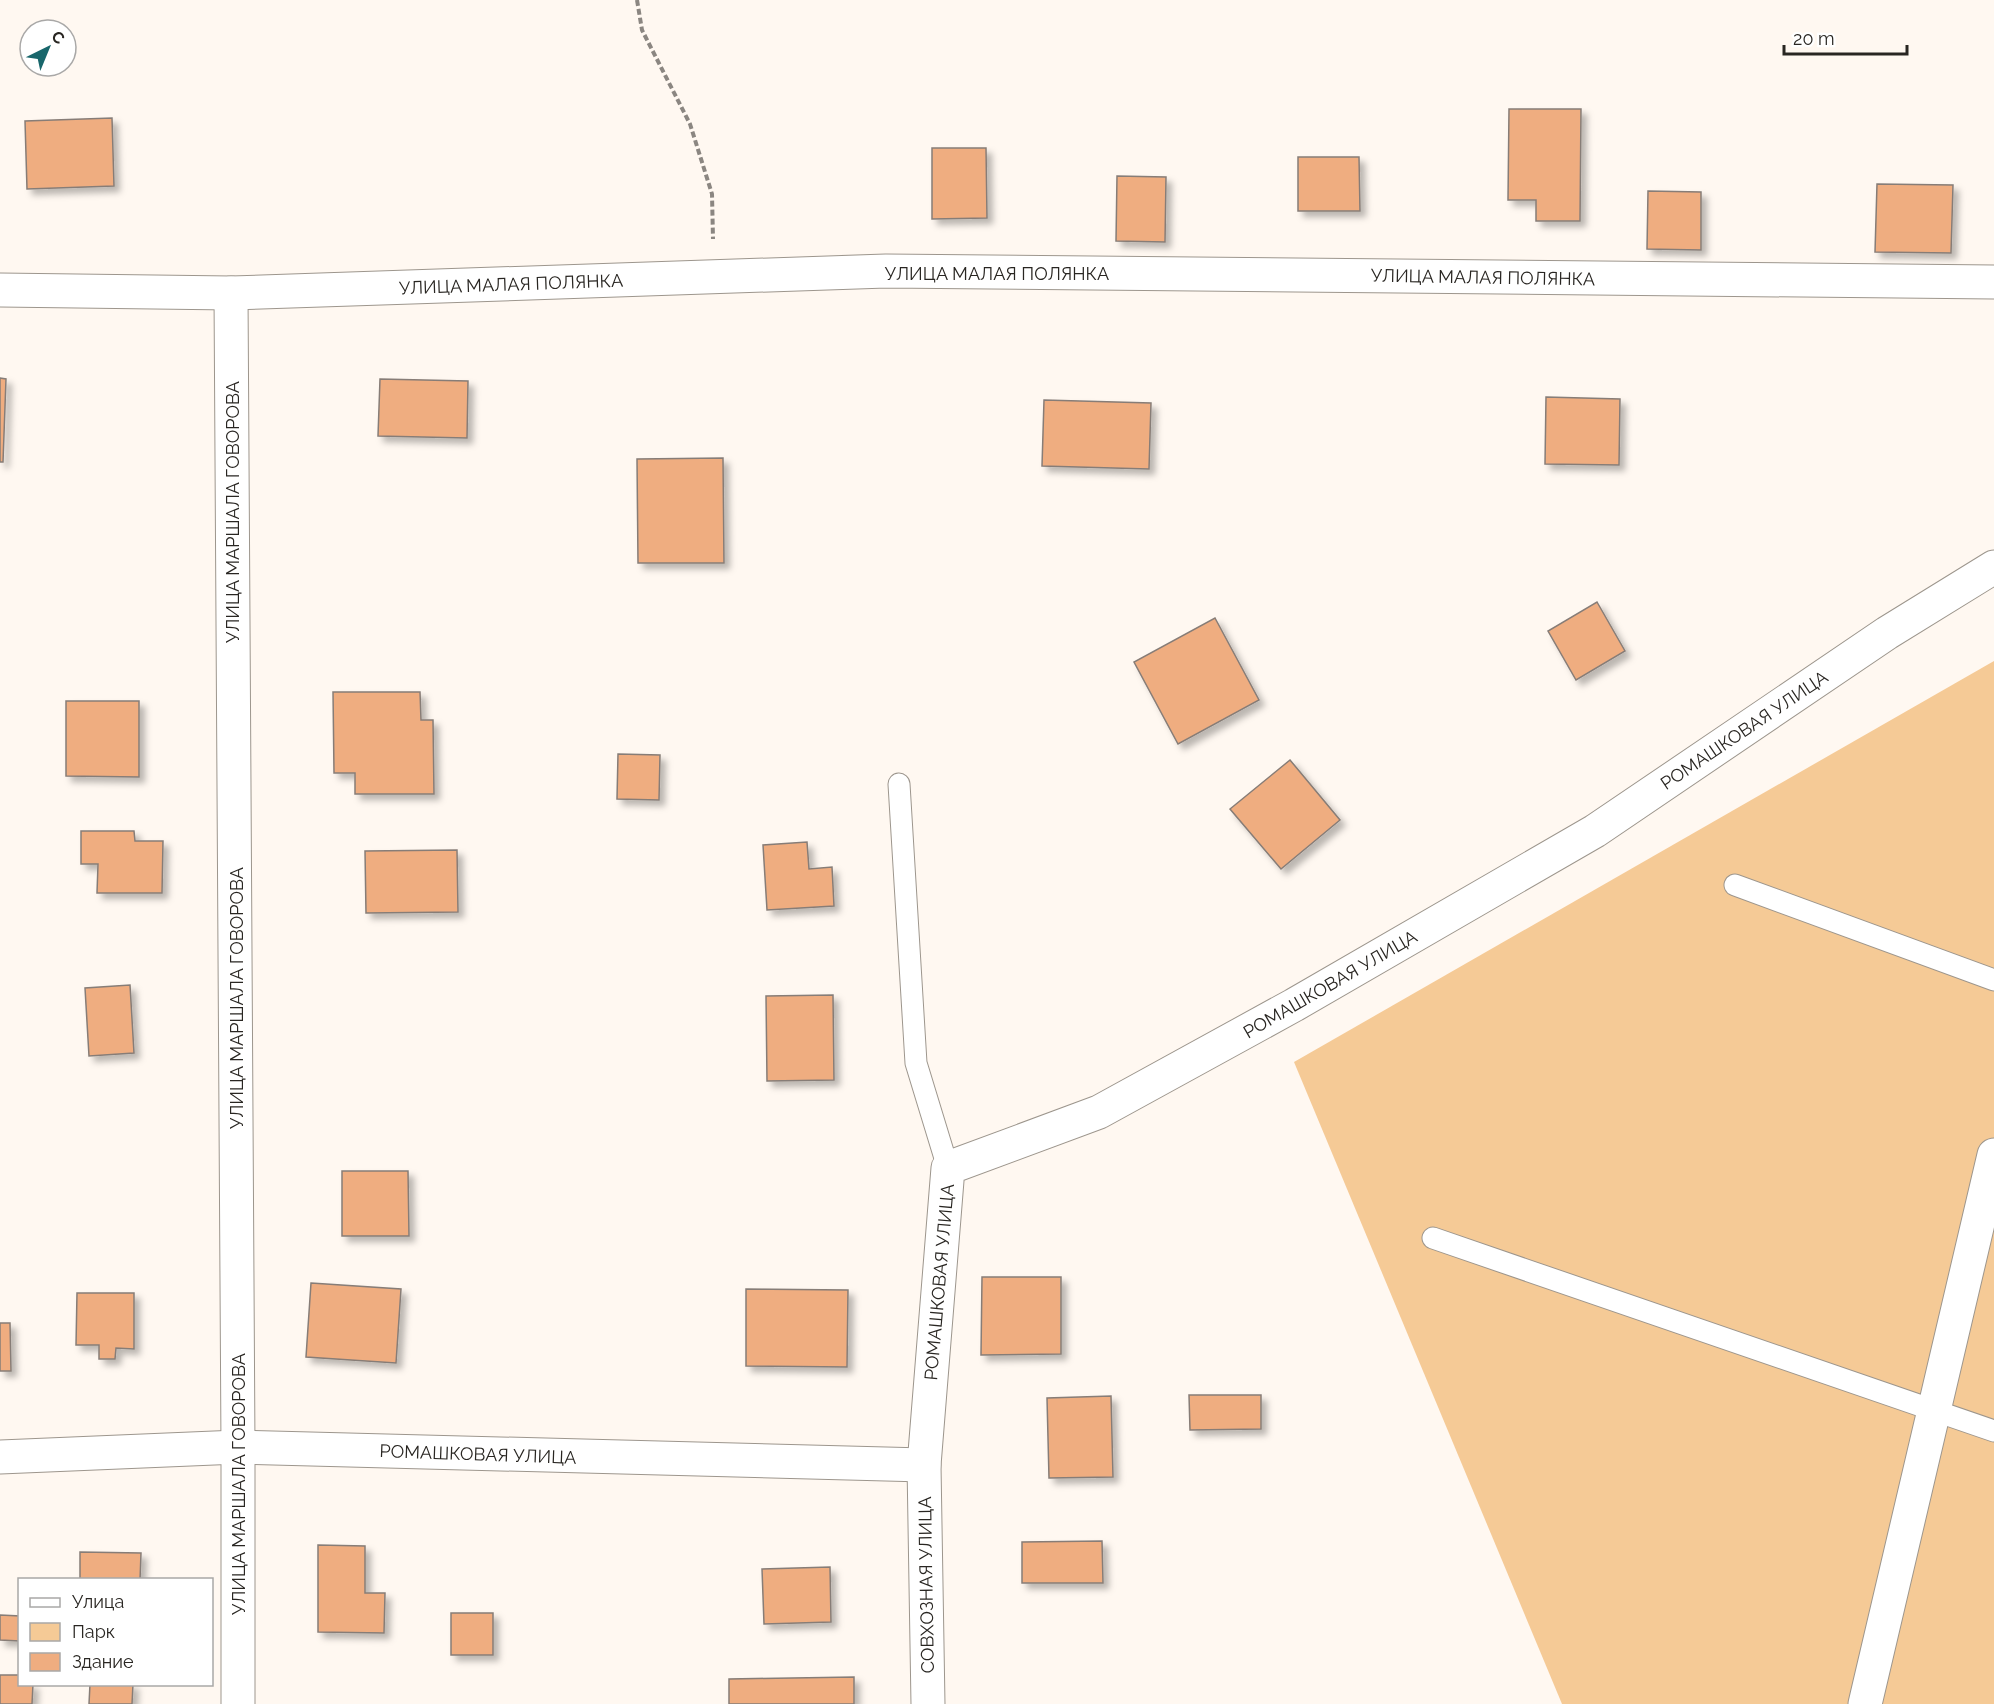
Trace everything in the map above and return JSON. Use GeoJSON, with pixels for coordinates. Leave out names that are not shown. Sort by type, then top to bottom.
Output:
{"type":"FeatureCollection","features":[{"type":"Feature","properties":{"kind":"street","name":"УЛИЦА МАЛАЯ ПОЛЯНКА"},"geometry":{"type":"LineString","coordinates":[[0,290],[231,293],[886,271],[1994,282]]}},
{"type":"Feature","properties":{"kind":"street","name":"УЛИЦА МАРШАЛА ГОВОРОВА"},"geometry":{"type":"LineString","coordinates":[[231,293],[238,1704]]}},
{"type":"Feature","properties":{"kind":"street","name":"РОМАШКОВАЯ УЛИЦА"},"geometry":{"type":"LineString","coordinates":[[0,1457],[238,1447],[924,1466],[948,1168],[1099,1112],[1294,1005],[1595,831],[1887,633],[1994,567]]}},
{"type":"Feature","properties":{"kind":"street"},"geometry":{"type":"LineString","coordinates":[[1865,1704],[1994,1155]]}},
{"type":"Feature","properties":{"kind":"street","name":"СОВХОЗНАЯ УЛИЦА"},"geometry":{"type":"LineString","coordinates":[[924,1466],[928,1704]]}},
{"type":"Feature","properties":{"kind":"lane"},"geometry":{"type":"LineString","coordinates":[[899,784],[916,1063],[948,1168]]}},
{"type":"Feature","properties":{"kind":"lane"},"geometry":{"type":"LineString","coordinates":[[1735,885],[1994,980]]}},
{"type":"Feature","properties":{"kind":"lane"},"geometry":{"type":"LineString","coordinates":[[1433,1238],[1994,1431]]}},
{"type":"Feature","properties":{"kind":"path"},"geometry":{"type":"LineString","coordinates":[[637,0],[642,30],[690,124],[712,194],[714,277]]}},
{"type":"Feature","properties":{"kind":"green space"},"geometry":{"type":"Polygon","coordinates":[[[1994,661],[1994,1704],[1562,1704],[1294,1062],[1994,661]]]}},
{"type":"Feature","properties":{"kind":"building"},"geometry":{"type":"Polygon","coordinates":[[[1509,109],[1581,109],[1580,221],[1536,221],[1536,200],[1508,200],[1509,109]]]}},
{"type":"Feature","properties":{"kind":"building"},"geometry":{"type":"Polygon","coordinates":[[[112,118],[114,186],[27,189],[25,121],[112,118]]]}},
{"type":"Feature","properties":{"kind":"building"},"geometry":{"type":"Polygon","coordinates":[[[932,148],[986,148],[987,218],[932,219],[932,148]]]}},
{"type":"Feature","properties":{"kind":"building"},"geometry":{"type":"Polygon","coordinates":[[[1298,157],[1359,157],[1360,211],[1298,211],[1298,157]]]}},
{"type":"Feature","properties":{"kind":"building"},"geometry":{"type":"Polygon","coordinates":[[[1117,176],[1166,177],[1165,242],[1116,241],[1117,176]]]}},
{"type":"Feature","properties":{"kind":"building"},"geometry":{"type":"Polygon","coordinates":[[[1877,184],[1953,185],[1951,253],[1875,252],[1877,184]]]}},
{"type":"Feature","properties":{"kind":"building"},"geometry":{"type":"Polygon","coordinates":[[[1648,191],[1701,192],[1701,250],[1647,249],[1648,191]]]}},
{"type":"Feature","properties":{"kind":"building"},"geometry":{"type":"Polygon","coordinates":[[[0,378],[6,379],[3,462],[0,462],[0,378]]]}},
{"type":"Feature","properties":{"kind":"building"},"geometry":{"type":"Polygon","coordinates":[[[380,379],[468,381],[467,438],[378,436],[380,379]]]}},
{"type":"Feature","properties":{"kind":"building"},"geometry":{"type":"Polygon","coordinates":[[[1546,397],[1620,399],[1619,465],[1545,464],[1546,397]]]}},
{"type":"Feature","properties":{"kind":"building"},"geometry":{"type":"Polygon","coordinates":[[[1044,400],[1151,403],[1149,469],[1042,466],[1044,400]]]}},
{"type":"Feature","properties":{"kind":"building"},"geometry":{"type":"Polygon","coordinates":[[[723,458],[724,563],[638,563],[637,459],[723,458]]]}},
{"type":"Feature","properties":{"kind":"building"},"geometry":{"type":"Polygon","coordinates":[[[1597,602],[1625,651],[1576,680],[1548,631],[1597,602]]]}},
{"type":"Feature","properties":{"kind":"building"},"geometry":{"type":"Polygon","coordinates":[[[1215,618],[1259,700],[1178,744],[1134,662],[1215,618]]]}},
{"type":"Feature","properties":{"kind":"building"},"geometry":{"type":"Polygon","coordinates":[[[333,692],[420,692],[421,720],[433,720],[434,794],[355,794],[355,773],[334,773],[333,692]]]}},
{"type":"Feature","properties":{"kind":"building"},"geometry":{"type":"Polygon","coordinates":[[[66,701],[139,701],[139,777],[66,776],[66,701]]]}},
{"type":"Feature","properties":{"kind":"building"},"geometry":{"type":"Polygon","coordinates":[[[618,754],[660,755],[659,800],[617,799],[618,754]]]}},
{"type":"Feature","properties":{"kind":"building"},"geometry":{"type":"Polygon","coordinates":[[[1290,760],[1340,820],[1281,869],[1230,809],[1290,760]]]}},
{"type":"Feature","properties":{"kind":"building"},"geometry":{"type":"Polygon","coordinates":[[[81,831],[134,831],[135,841],[163,841],[162,893],[97,893],[98,864],[81,864],[81,831]]]}},
{"type":"Feature","properties":{"kind":"building"},"geometry":{"type":"Polygon","coordinates":[[[807,842],[809,869],[832,867],[834,906],[767,910],[763,845],[807,842]]]}},
{"type":"Feature","properties":{"kind":"building"},"geometry":{"type":"Polygon","coordinates":[[[457,850],[458,912],[366,913],[365,851],[457,850]]]}},
{"type":"Feature","properties":{"kind":"building"},"geometry":{"type":"Polygon","coordinates":[[[130,985],[134,1053],[89,1056],[85,988],[130,985]]]}},
{"type":"Feature","properties":{"kind":"building"},"geometry":{"type":"Polygon","coordinates":[[[833,995],[834,1080],[767,1081],[766,996],[833,995]]]}},
{"type":"Feature","properties":{"kind":"building"},"geometry":{"type":"Polygon","coordinates":[[[342,1171],[408,1171],[409,1236],[342,1236],[342,1171]]]}},
{"type":"Feature","properties":{"kind":"building"},"geometry":{"type":"Polygon","coordinates":[[[982,1277],[1061,1277],[1061,1354],[981,1355],[982,1277]]]}},
{"type":"Feature","properties":{"kind":"building"},"geometry":{"type":"Polygon","coordinates":[[[311,1283],[401,1289],[396,1363],[306,1357],[311,1283]]]}},
{"type":"Feature","properties":{"kind":"building"},"geometry":{"type":"Polygon","coordinates":[[[746,1289],[848,1290],[847,1367],[746,1366],[746,1289]]]}},
{"type":"Feature","properties":{"kind":"building"},"geometry":{"type":"Polygon","coordinates":[[[77,1293],[134,1293],[134,1349],[116,1348],[115,1359],[99,1359],[99,1345],[76,1345],[77,1293]]]}},
{"type":"Feature","properties":{"kind":"building"},"geometry":{"type":"Polygon","coordinates":[[[0,1323],[10,1323],[11,1371],[0,1371],[0,1323]]]}},
{"type":"Feature","properties":{"kind":"building"},"geometry":{"type":"Polygon","coordinates":[[[1189,1395],[1261,1395],[1261,1429],[1190,1430],[1189,1395]]]}},
{"type":"Feature","properties":{"kind":"building"},"geometry":{"type":"Polygon","coordinates":[[[1111,1396],[1113,1477],[1049,1478],[1047,1398],[1111,1396]]]}},
{"type":"Feature","properties":{"kind":"building"},"geometry":{"type":"Polygon","coordinates":[[[1102,1541],[1103,1583],[1022,1583],[1022,1542],[1102,1541]]]}},
{"type":"Feature","properties":{"kind":"building"},"geometry":{"type":"Polygon","coordinates":[[[318,1545],[365,1546],[365,1593],[385,1593],[384,1633],[318,1632],[318,1545]]]}},
{"type":"Feature","properties":{"kind":"building"},"geometry":{"type":"Polygon","coordinates":[[[80,1552],[141,1553],[140,1578],[80,1578],[80,1552]]]}},
{"type":"Feature","properties":{"kind":"building"},"geometry":{"type":"Polygon","coordinates":[[[830,1567],[831,1622],[764,1624],[762,1569],[830,1567]]]}},
{"type":"Feature","properties":{"kind":"building"},"geometry":{"type":"Polygon","coordinates":[[[451,1613],[493,1613],[493,1655],[451,1655],[451,1613]]]}},
{"type":"Feature","properties":{"kind":"building"},"geometry":{"type":"Polygon","coordinates":[[[0,1615],[18,1616],[18,1641],[0,1640],[0,1615]]]}},
{"type":"Feature","properties":{"kind":"building"},"geometry":{"type":"Polygon","coordinates":[[[0,1675],[18,1675],[18,1686],[33,1686],[32,1704],[0,1704],[0,1675]]]}},
{"type":"Feature","properties":{"kind":"building"},"geometry":{"type":"Polygon","coordinates":[[[854,1677],[854,1704],[729,1704],[729,1679],[854,1677]]]}},
{"type":"Feature","properties":{"kind":"building"},"geometry":{"type":"Polygon","coordinates":[[[90,1686],[133,1686],[132,1704],[89,1704],[90,1686]]]}}]}
